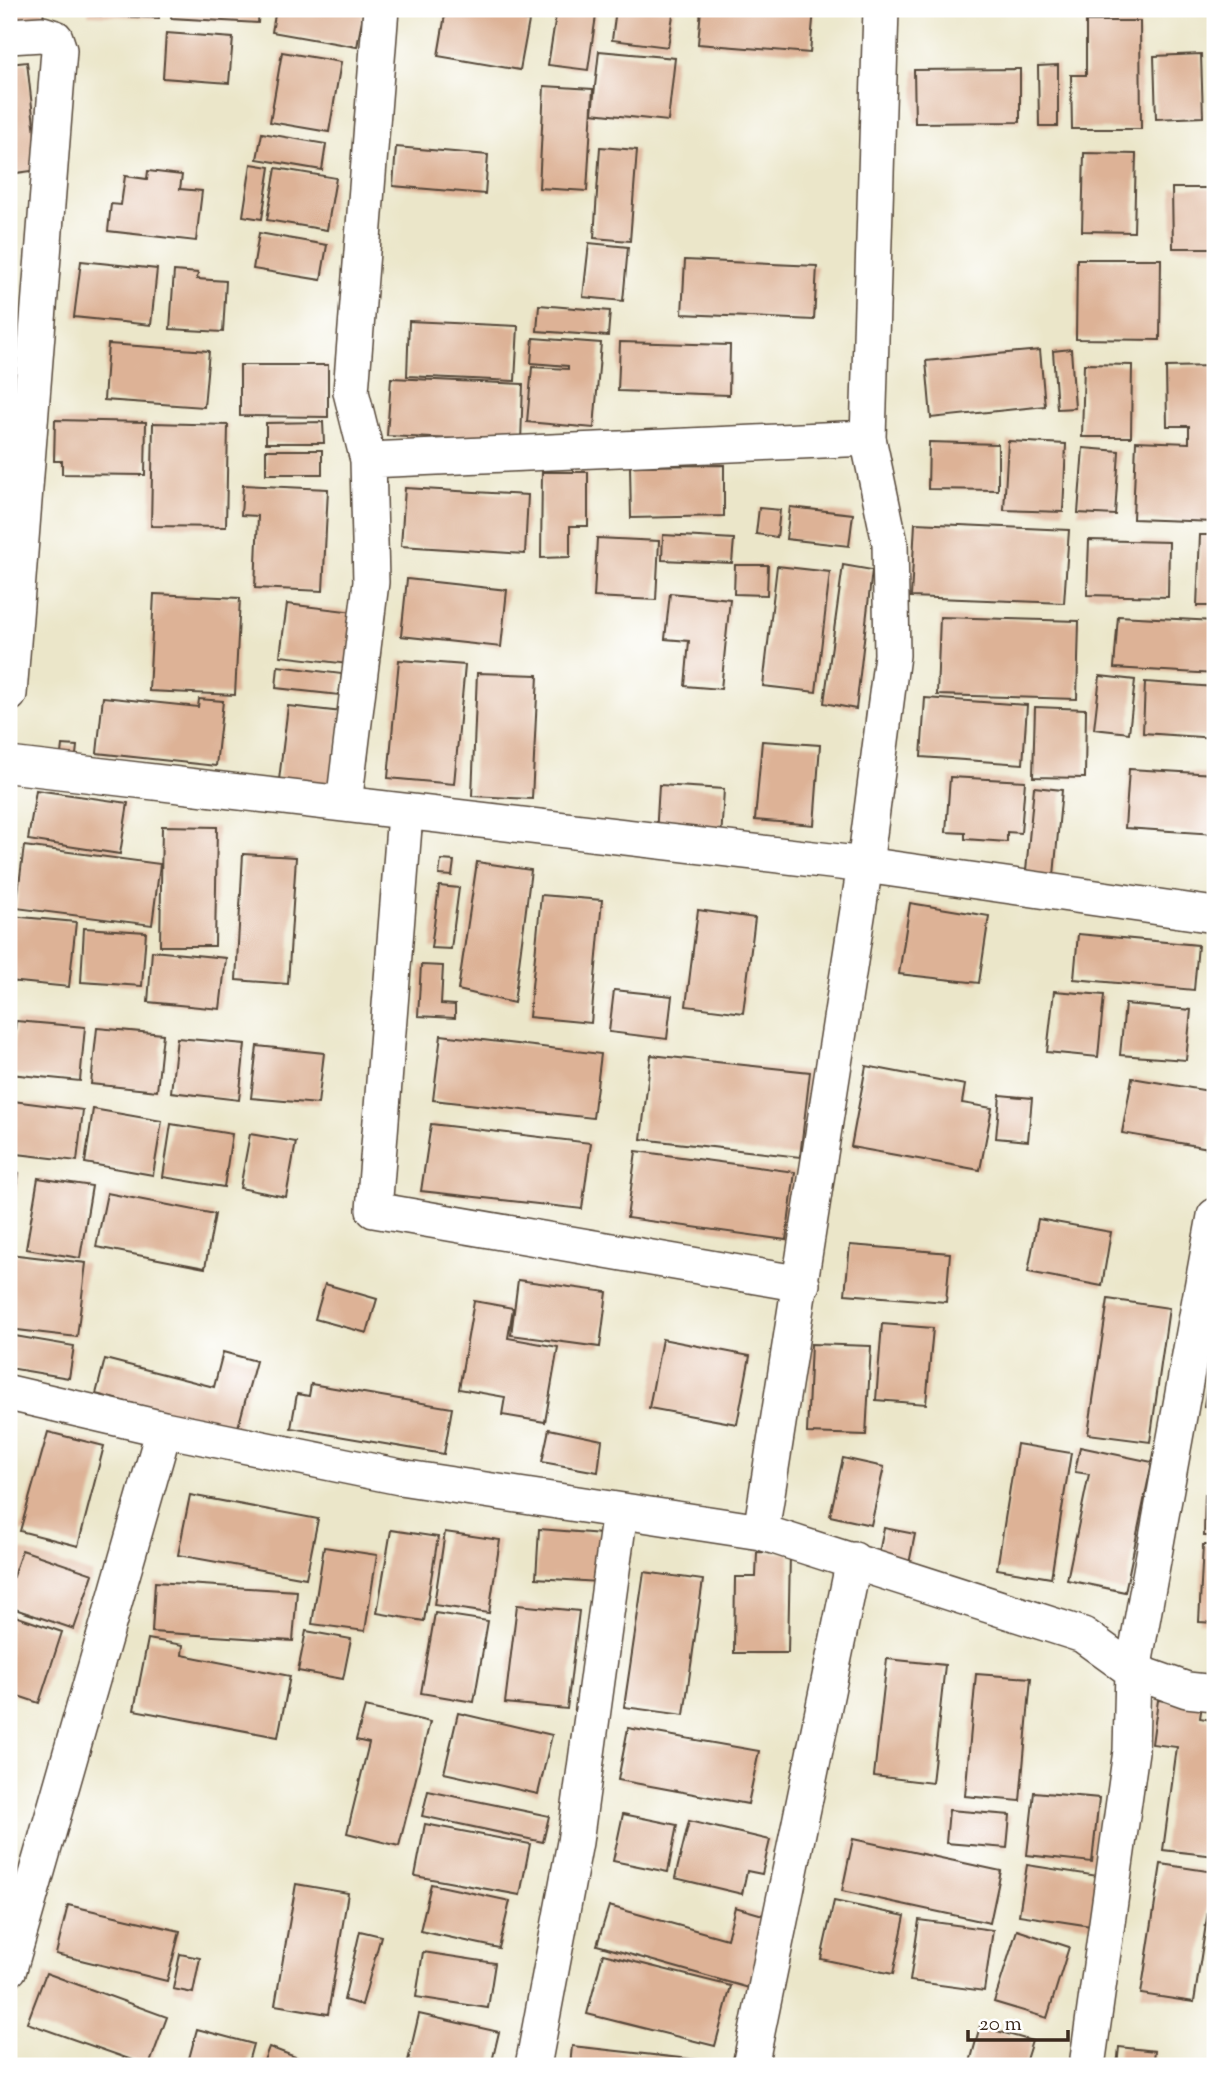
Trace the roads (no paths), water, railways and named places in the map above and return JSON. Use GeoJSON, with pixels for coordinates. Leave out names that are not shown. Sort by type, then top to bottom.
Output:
{"type":"FeatureCollection","features":[{"type":"Feature","properties":{"kind":"street"},"geometry":{"type":"LineString","coordinates":[[344,804],[371,582],[368,460],[351,391],[382,9]]}},
{"type":"Feature","properties":{"kind":"street"},"geometry":{"type":"LineString","coordinates":[[761,1532],[802,1284],[865,865],[892,654],[890,543],[868,438],[881,9]]}},
{"type":"Feature","properties":{"kind":"street"},"geometry":{"type":"LineString","coordinates":[[9,36],[42,34],[55,37],[59,50],[9,694]]}},
{"type":"Feature","properties":{"kind":"street"},"geometry":{"type":"LineString","coordinates":[[368,460],[868,438]]}},
{"type":"Feature","properties":{"kind":"street"},"geometry":{"type":"LineString","coordinates":[[9,765],[344,804],[405,814],[865,865],[1215,915]]}},
{"type":"Feature","properties":{"kind":"street"},"geometry":{"type":"LineString","coordinates":[[405,814],[374,1210],[802,1284]]}},
{"type":"Feature","properties":{"kind":"street"},"geometry":{"type":"LineString","coordinates":[[1087,2066],[1131,1751],[1133,1671],[1215,1216]]}},
{"type":"Feature","properties":{"kind":"street"},"geometry":{"type":"LineString","coordinates":[[9,1393],[164,1429],[400,1477],[761,1532],[1083,1635],[1133,1671],[1187,1690],[1215,1693]]}},
{"type":"Feature","properties":{"kind":"street"},"geometry":{"type":"LineString","coordinates":[[9,1969],[164,1429]]}},
{"type":"Feature","properties":{"kind":"street"},"geometry":{"type":"LineString","coordinates":[[533,2066],[575,1842],[620,1511]]}},
{"type":"Feature","properties":{"kind":"street"},"geometry":{"type":"LineString","coordinates":[[750,2066],[854,1560]]}}]}
